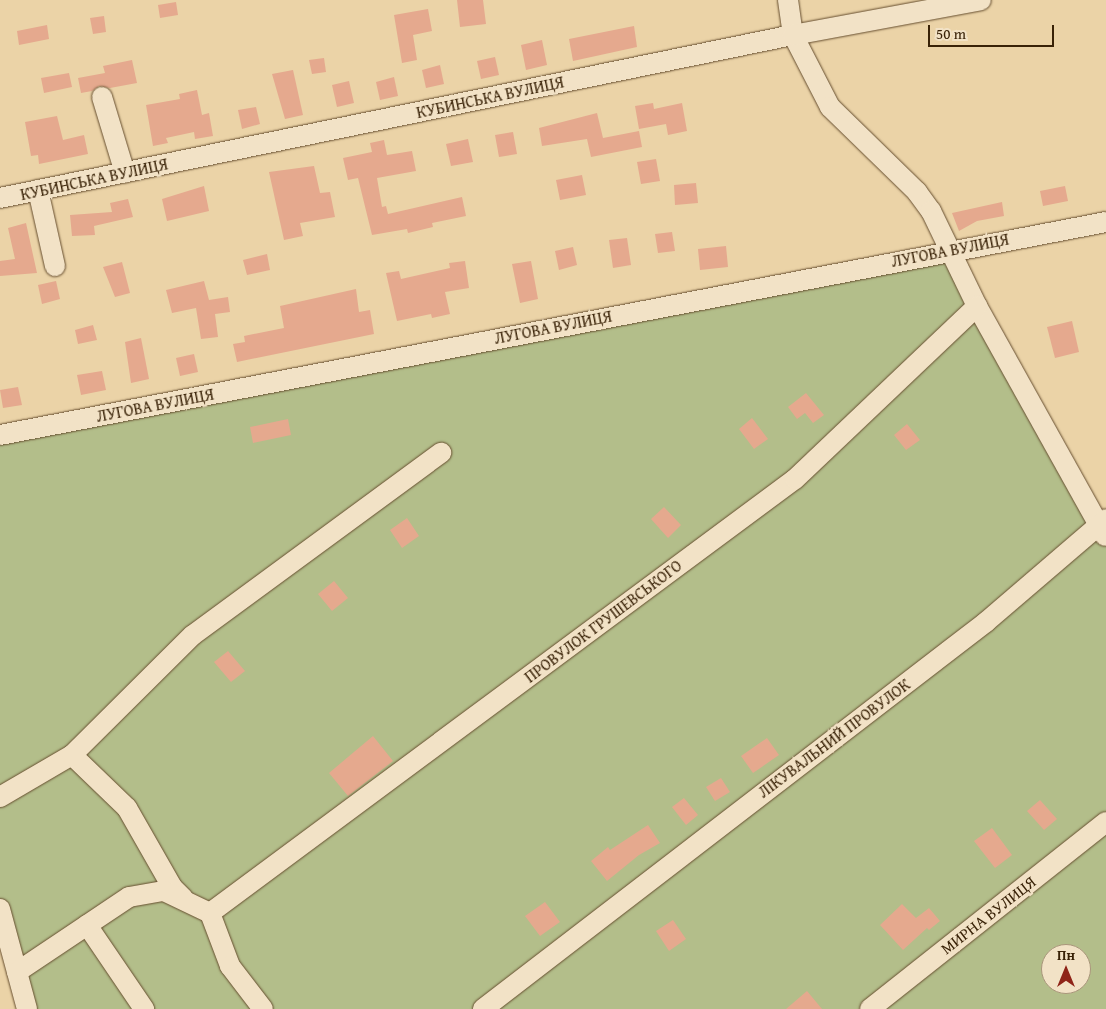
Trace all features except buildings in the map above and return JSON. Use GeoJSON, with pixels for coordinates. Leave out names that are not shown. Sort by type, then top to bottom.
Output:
{"type":"FeatureCollection","features":[{"type":"Feature","properties":{"kind":"street"},"geometry":{"type":"LineString","coordinates":[[788,0],[792,35],[830,107],[917,192],[931,211],[977,306],[1103,527]]}},
{"type":"Feature","properties":{"kind":"street","name":"КУБИНСЬКА ВУЛИЦЯ"},"geometry":{"type":"LineString","coordinates":[[0,198],[792,35],[981,0]]}},
{"type":"Feature","properties":{"kind":"street"},"geometry":{"type":"LineString","coordinates":[[102,97],[124,172]]}},
{"type":"Feature","properties":{"kind":"street"},"geometry":{"type":"LineString","coordinates":[[38,190],[55,266]]}},
{"type":"Feature","properties":{"kind":"street","name":"ЛУГОВА ВУЛИЦЯ"},"geometry":{"type":"LineString","coordinates":[[0,435],[949,250],[1106,222]]}},
{"type":"Feature","properties":{"kind":"street","name":"ПРОВУЛОК ГРУШЕВСЬКОГО"},"geometry":{"type":"LineString","coordinates":[[210,913],[795,479],[977,306]]}},
{"type":"Feature","properties":{"kind":"street"},"geometry":{"type":"LineString","coordinates":[[0,797],[72,755],[192,635],[441,453]]}},
{"type":"Feature","properties":{"kind":"street","name":"ЛІКУВАЛЬНИЙ ПРОВУЛОК"},"geometry":{"type":"LineString","coordinates":[[482,1009],[986,622],[1103,527]]}},
{"type":"Feature","properties":{"kind":"street"},"geometry":{"type":"LineString","coordinates":[[72,755],[127,808],[172,887],[186,900]]}},
{"type":"Feature","properties":{"kind":"street","name":"МИРНА ВУЛИЦЯ"},"geometry":{"type":"LineString","coordinates":[[870,1009],[1106,822]]}},
{"type":"Feature","properties":{"kind":"street"},"geometry":{"type":"LineString","coordinates":[[17,972],[129,897],[147,892],[164,891],[210,913],[230,966],[263,1009]]}},
{"type":"Feature","properties":{"kind":"street"},"geometry":{"type":"LineString","coordinates":[[0,909],[27,1009]]}},
{"type":"Feature","properties":{"kind":"street"},"geometry":{"type":"LineString","coordinates":[[87,925],[144,1009]]}},
{"type":"Feature","properties":{"kind":"green space"},"geometry":{"type":"Polygon","coordinates":[[[949,250],[1106,536],[1106,1009],[27,1009],[0,909],[0,435],[949,250]]]}}]}
